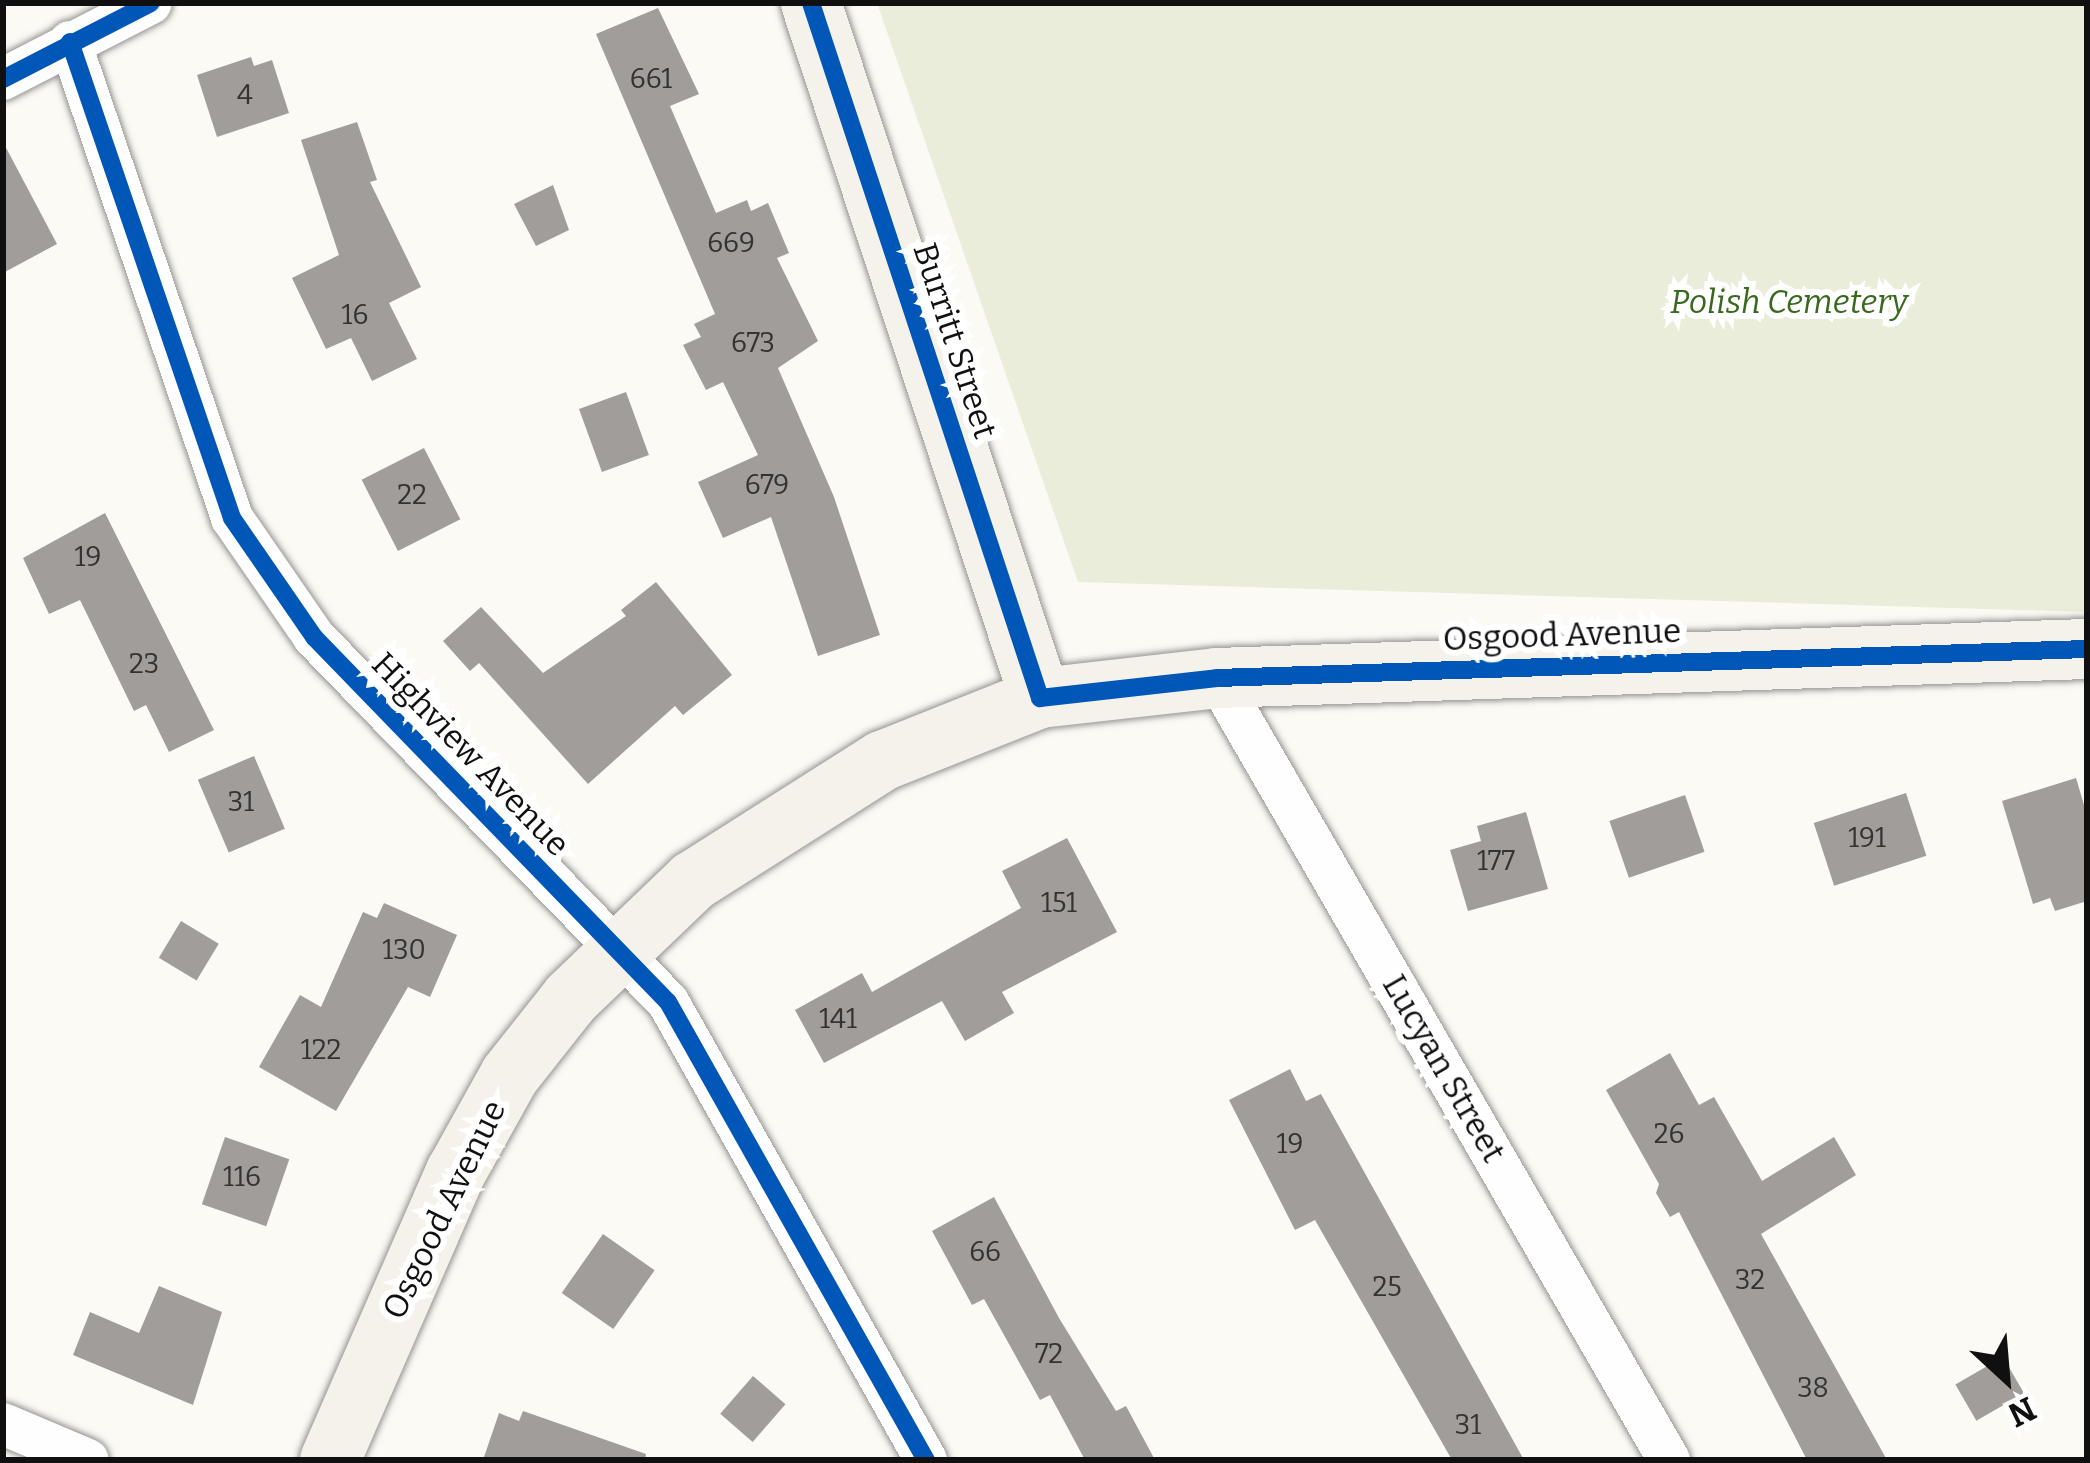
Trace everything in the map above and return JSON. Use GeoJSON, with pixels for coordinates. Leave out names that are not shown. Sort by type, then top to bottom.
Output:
{"type":"FeatureCollection","features":[{"type":"Feature","properties":{"kind":"street"},"geometry":{"type":"LineString","coordinates":[[3,79],[151,3]]}},
{"type":"Feature","properties":{"kind":"street","name":"Burritt Street"},"geometry":{"type":"LineString","coordinates":[[811,3],[1040,698]]}},
{"type":"Feature","properties":{"kind":"street","name":"Highview Avenue"},"geometry":{"type":"LineString","coordinates":[[70,42],[232,518],[314,637],[668,1002],[926,1460]]}},
{"type":"Feature","properties":{"kind":"street","name":"Osgood Avenue"},"geometry":{"type":"LineString","coordinates":[[330,1460],[456,1172],[500,1095],[617,950],[693,881],[812,800],[882,761],[1040,698],[1217,677],[2087,649]]}},
{"type":"Feature","properties":{"kind":"street","name":"Lucyan Street"},"geometry":{"type":"LineString","coordinates":[[1217,677],[1670,1460]]}},
{"type":"Feature","properties":{"kind":"street"},"geometry":{"type":"LineString","coordinates":[[3,1424],[88,1460]]}},
{"type":"Feature","properties":{"kind":"green space","name":"Polish Cemetery"},"geometry":{"type":"Polygon","coordinates":[[[877,3],[2087,3],[2087,612],[1078,582],[877,3]]]}},
{"type":"Feature","properties":{"kind":"building"},"geometry":{"type":"Polygon","coordinates":[[[658,8],[699,94],[670,106],[716,213],[747,200],[751,211],[768,203],[789,253],[777,258],[818,341],[778,368],[834,497],[880,635],[818,656],[771,517],[723,538],[698,482],[758,455],[723,382],[706,390],[683,345],[701,337],[694,324],[715,314],[596,34],[658,8]]]}},
{"type":"Feature","properties":{"kind":"building"},"geometry":{"type":"Polygon","coordinates":[[[251,57],[254,66],[272,60],[289,113],[217,137],[197,75],[251,57]]]}},
{"type":"Feature","properties":{"kind":"building"},"geometry":{"type":"Polygon","coordinates":[[[357,122],[377,180],[370,182],[421,287],[389,303],[417,359],[372,381],[351,338],[326,349],[292,278],[339,255],[301,140],[357,122]]]}},
{"type":"Feature","properties":{"kind":"building"},"geometry":{"type":"Polygon","coordinates":[[[3,142],[57,244],[3,273],[3,142]]]}},
{"type":"Feature","properties":{"kind":"building"},"geometry":{"type":"Polygon","coordinates":[[[553,185],[569,230],[536,246],[514,204],[553,185]]]}},
{"type":"Feature","properties":{"kind":"building"},"geometry":{"type":"Polygon","coordinates":[[[626,392],[649,455],[602,472],[579,409],[626,392]]]}},
{"type":"Feature","properties":{"kind":"building"},"geometry":{"type":"Polygon","coordinates":[[[424,448],[460,519],[398,551],[362,480],[424,448]]]}},
{"type":"Feature","properties":{"kind":"building"},"geometry":{"type":"Polygon","coordinates":[[[105,513],[214,730],[169,752],[146,705],[134,711],[80,600],[49,614],[23,558],[105,513]]]}},
{"type":"Feature","properties":{"kind":"building"},"geometry":{"type":"Polygon","coordinates":[[[656,582],[732,675],[683,715],[675,706],[588,784],[479,663],[470,671],[443,641],[481,607],[543,673],[626,616],[621,610],[656,582]]]}},
{"type":"Feature","properties":{"kind":"building"},"geometry":{"type":"Polygon","coordinates":[[[254,756],[285,829],[229,853],[198,780],[254,756]]]}},
{"type":"Feature","properties":{"kind":"building"},"geometry":{"type":"Polygon","coordinates":[[[2076,778],[2087,815],[2087,901],[2055,911],[2050,898],[2033,904],[2002,801],[2076,778]]]}},
{"type":"Feature","properties":{"kind":"building"},"geometry":{"type":"Polygon","coordinates":[[[1906,793],[1926,856],[1834,886],[1814,823],[1906,793]]]}},
{"type":"Feature","properties":{"kind":"building"},"geometry":{"type":"Polygon","coordinates":[[[1685,795],[1705,852],[1629,878],[1609,821],[1685,795]]]}},
{"type":"Feature","properties":{"kind":"building"},"geometry":{"type":"Polygon","coordinates":[[[1526,812],[1548,889],[1468,911],[1450,850],[1481,841],[1477,826],[1526,812]]]}},
{"type":"Feature","properties":{"kind":"building"},"geometry":{"type":"Polygon","coordinates":[[[1067,838],[1117,932],[1002,992],[1014,1013],[965,1041],[942,1001],[824,1063],[795,1010],[862,973],[872,992],[1021,908],[1002,871],[1067,838]]]}},
{"type":"Feature","properties":{"kind":"building"},"geometry":{"type":"Polygon","coordinates":[[[384,903],[457,935],[430,997],[408,987],[336,1111],[259,1067],[300,995],[321,1007],[363,912],[377,918],[384,903]]]}},
{"type":"Feature","properties":{"kind":"building"},"geometry":{"type":"Polygon","coordinates":[[[181,921],[219,944],[197,981],[159,958],[181,921]]]}},
{"type":"Feature","properties":{"kind":"building"},"geometry":{"type":"Polygon","coordinates":[[[1670,1053],[1699,1105],[1714,1097],[1762,1181],[1834,1137],[1856,1175],[1761,1234],[1887,1460],[1807,1460],[1679,1212],[1670,1217],[1656,1193],[1659,1184],[1606,1090],[1670,1053]]]}},
{"type":"Feature","properties":{"kind":"building"},"geometry":{"type":"Polygon","coordinates":[[[1290,1069],[1306,1101],[1321,1094],[1524,1460],[1452,1460],[1315,1220],[1295,1230],[1229,1100],[1290,1069]]]}},
{"type":"Feature","properties":{"kind":"building"},"geometry":{"type":"Polygon","coordinates":[[[225,1137],[289,1159],[266,1226],[202,1204],[225,1137]]]}},
{"type":"Feature","properties":{"kind":"building"},"geometry":{"type":"Polygon","coordinates":[[[994,1197],[1059,1318],[1116,1411],[1126,1406],[1155,1460],[1085,1460],[1050,1395],[1040,1400],[984,1299],[972,1305],[932,1231],[994,1197]]]}},
{"type":"Feature","properties":{"kind":"building"},"geometry":{"type":"Polygon","coordinates":[[[603,1234],[655,1270],[613,1329],[562,1293],[603,1234]]]}},
{"type":"Feature","properties":{"kind":"building"},"geometry":{"type":"Polygon","coordinates":[[[159,1286],[222,1312],[193,1405],[73,1355],[90,1312],[139,1333],[159,1286]]]}},
{"type":"Feature","properties":{"kind":"building"},"geometry":{"type":"Polygon","coordinates":[[[2003,1357],[2024,1393],[1976,1421],[1955,1384],[2003,1357]]]}},
{"type":"Feature","properties":{"kind":"building"},"geometry":{"type":"Polygon","coordinates":[[[753,1376],[785,1404],[753,1442],[720,1414],[753,1376]]]}},
{"type":"Feature","properties":{"kind":"building"},"geometry":{"type":"Polygon","coordinates":[[[523,1411],[646,1454],[645,1460],[483,1460],[499,1413],[519,1421],[523,1411]]]}},
{"type":"Feature","properties":{"kind":"cycle path"},"geometry":{"type":"LineString","coordinates":[[3,79],[151,3]]}},
{"type":"Feature","properties":{"kind":"cycle path"},"geometry":{"type":"LineString","coordinates":[[811,3],[1040,698],[1217,678],[2087,649]]}},
{"type":"Feature","properties":{"kind":"cycle path"},"geometry":{"type":"LineString","coordinates":[[70,42],[232,518],[314,637],[668,1002],[926,1460]]}}]}
